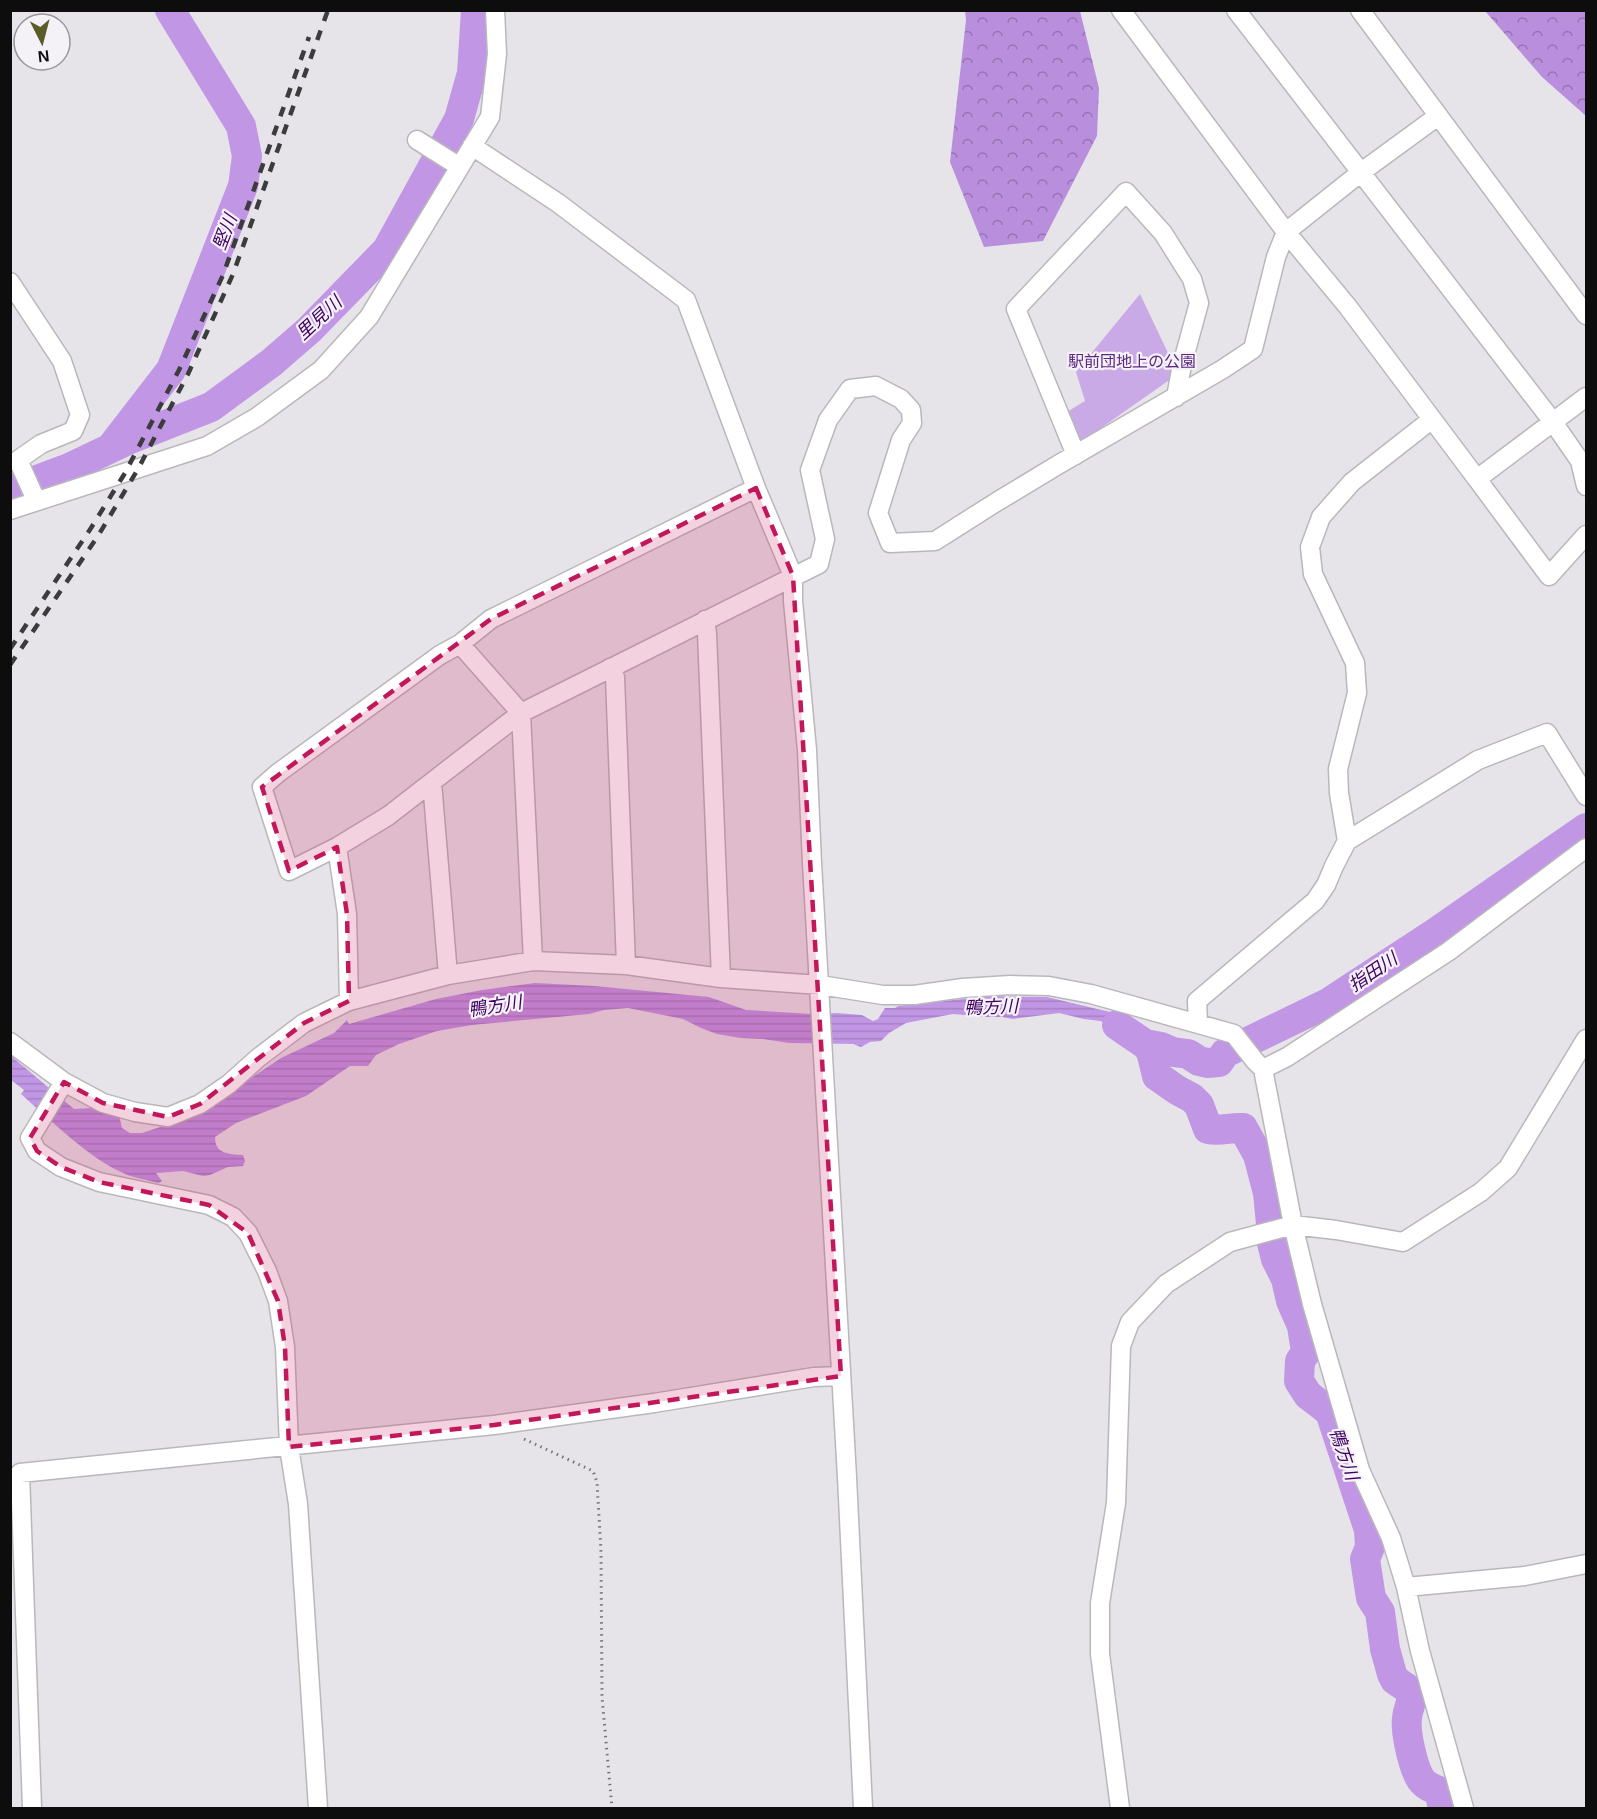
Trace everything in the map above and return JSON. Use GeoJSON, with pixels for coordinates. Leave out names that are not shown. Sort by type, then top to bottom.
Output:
{"type":"FeatureCollection","features":[{"type":"Feature","properties":{"kind":"street"},"geometry":{"type":"LineString","coordinates":[[10,510],[207,446],[257,417],[321,370],[369,317],[490,117],[497,54],[495,10]]}},
{"type":"Feature","properties":{"kind":"street"},"geometry":{"type":"LineString","coordinates":[[1121,10],[1286,231],[1348,307],[1550,576],[1587,536]]}},
{"type":"Feature","properties":{"kind":"street"},"geometry":{"type":"LineString","coordinates":[[1236,10],[1553,422],[1580,461],[1587,486]]}},
{"type":"Feature","properties":{"kind":"street"},"geometry":{"type":"LineString","coordinates":[[1359,10],[1587,315]]}},
{"type":"Feature","properties":{"kind":"street"},"geometry":{"type":"LineString","coordinates":[[756,488],[491,619],[460,644],[440,655],[278,773],[262,787],[289,870],[338,847],[388,816],[521,713],[819,564],[825,539],[810,470],[828,420],[850,390],[876,386],[901,399],[911,410],[912,423],[902,440],[878,513],[890,543],[935,542],[1076,454],[1223,369],[1253,348],[1276,257],[1286,231],[1438,116]]}},
{"type":"Feature","properties":{"kind":"street"},"geometry":{"type":"LineString","coordinates":[[417,140],[460,167]]}},
{"type":"Feature","properties":{"kind":"street"},"geometry":{"type":"LineString","coordinates":[[472,146],[558,203],[686,300],[756,488],[793,576],[793,601],[807,750],[842,1376],[863,1809]]}},
{"type":"Feature","properties":{"kind":"street"},"geometry":{"type":"LineString","coordinates":[[1076,454],[1016,309],[1126,192],[1163,233],[1192,279],[1199,303],[1176,397]]}},
{"type":"Feature","properties":{"kind":"street"},"geometry":{"type":"LineString","coordinates":[[10,282],[62,361],[80,415],[73,431],[41,444],[18,460],[36,500]]}},
{"type":"Feature","properties":{"kind":"street"},"geometry":{"type":"LineString","coordinates":[[1476,479],[1587,397]]}},
{"type":"Feature","properties":{"kind":"street"},"geometry":{"type":"LineString","coordinates":[[1347,841],[1339,793],[1338,769],[1357,693],[1355,663],[1312,574],[1310,547],[1321,517],[1352,482],[1431,420]]}},
{"type":"Feature","properties":{"kind":"street"},"geometry":{"type":"LineString","coordinates":[[705,620],[721,978]]}},
{"type":"Feature","properties":{"kind":"street"},"geometry":{"type":"LineString","coordinates":[[460,644],[521,713],[533,961]]}},
{"type":"Feature","properties":{"kind":"street"},"geometry":{"type":"LineString","coordinates":[[610,668],[615,677],[626,965]]}},
{"type":"Feature","properties":{"kind":"street"},"geometry":{"type":"LineString","coordinates":[[1198,1023],[1197,1001],[1315,901],[1326,885],[1347,841],[1478,760],[1547,734],[1587,796]]}},
{"type":"Feature","properties":{"kind":"street"},"geometry":{"type":"LineString","coordinates":[[432,782],[448,975]]}},
{"type":"Feature","properties":{"kind":"street"},"geometry":{"type":"LineString","coordinates":[[338,847],[347,914],[349,1001]]}},
{"type":"Feature","properties":{"kind":"street"},"geometry":{"type":"LineString","coordinates":[[1259,1065],[1287,1057],[1449,951],[1587,848]]}},
{"type":"Feature","properties":{"kind":"street"},"geometry":{"type":"LineString","coordinates":[[10,1042],[64,1082],[103,1102],[135,1112],[168,1117],[200,1104],[229,1084],[258,1058],[304,1023],[349,1001],[448,975],[533,961],[626,965],[721,978],[820,985],[883,995],[1010,985],[1049,986],[1091,994],[1234,1034],[1259,1065],[1287,1226],[1360,1470],[1391,1538],[1406,1587],[1420,1651],[1464,1809]]}},
{"type":"Feature","properties":{"kind":"street"},"geometry":{"type":"LineString","coordinates":[[1120,1809],[1100,1654],[1100,1603],[1116,1503],[1121,1346],[1130,1322],[1166,1284],[1230,1242],[1287,1226],[1336,1230],[1403,1242],[1413,1236],[1481,1192],[1508,1168],[1587,1039]]}},
{"type":"Feature","properties":{"kind":"street"},"geometry":{"type":"LineString","coordinates":[[64,1082],[30,1138],[37,1151],[61,1167],[99,1182],[209,1205],[232,1217],[248,1233],[267,1271],[278,1301],[285,1347],[289,1447],[298,1504],[318,1809]]}},
{"type":"Feature","properties":{"kind":"street"},"geometry":{"type":"LineString","coordinates":[[32,1809],[20,1473],[494,1425],[654,1403],[814,1377],[842,1376]]}},
{"type":"Feature","properties":{"kind":"street"},"geometry":{"type":"LineString","coordinates":[[1406,1587],[1525,1576],[1587,1564]]}},
{"type":"Feature","properties":{"kind":"path"},"geometry":{"type":"LineString","coordinates":[[524,1439],[593,1471],[597,1482],[601,1551],[602,1697],[612,1809]]}},
{"type":"Feature","properties":{"kind":"highlighted area"},"geometry":{"type":"Polygon","coordinates":[[[756,488],[793,576],[841,1376],[494,1425],[289,1447],[285,1347],[278,1301],[248,1233],[209,1205],[99,1182],[61,1167],[37,1151],[30,1138],[64,1082],[103,1103],[168,1117],[200,1104],[304,1023],[349,1001],[347,914],[337,847],[289,871],[262,787],[491,619],[756,488]]]}},
{"type":"Feature","properties":{"kind":"green space"},"geometry":{"type":"Polygon","coordinates":[[[965,11],[1080,11],[1099,88],[1097,136],[1043,241],[984,247],[950,162],[966,20],[965,11]]]}},
{"type":"Feature","properties":{"kind":"green space"},"geometry":{"type":"Polygon","coordinates":[[[1485,11],[1586,11],[1586,116],[1542,77],[1485,11]]]}},
{"type":"Feature","properties":{"kind":"green space","name":"駅前団地上の公園"},"geometry":{"type":"Polygon","coordinates":[[[1140,294],[1178,374],[1081,442],[1062,415],[1085,401],[1076,372],[1140,294]]]}},
{"type":"Feature","properties":{"kind":"water"},"geometry":{"type":"Polygon","coordinates":[[[535,983],[709,997],[746,1010],[862,1015],[873,1021],[878,1019],[885,1008],[898,1006],[990,996],[1047,997],[1110,1012],[1121,1022],[1153,1042],[1146,1055],[1134,1042],[1118,1035],[1108,1024],[1059,1013],[1013,1019],[953,1014],[906,1023],[889,1033],[881,1041],[870,1042],[861,1047],[853,1044],[789,1043],[717,1034],[683,1019],[628,1008],[472,1025],[437,1031],[399,1044],[376,1055],[368,1066],[350,1066],[306,1096],[236,1123],[215,1137],[217,1147],[223,1152],[243,1155],[245,1161],[243,1166],[228,1167],[203,1176],[183,1171],[156,1173],[162,1181],[159,1183],[127,1175],[97,1158],[21,1094],[24,1090],[11,1080],[10,1055],[74,1109],[91,1108],[119,1115],[122,1128],[130,1133],[142,1133],[193,1116],[226,1098],[281,1058],[334,1033],[347,1020],[349,1024],[436,999],[535,983]]]}},
{"type":"Feature","properties":{"kind":"waterway","name":"堅川"},"geometry":{"type":"LineString","coordinates":[[113,445],[171,370],[243,186],[247,156],[241,126],[170,10]]}},
{"type":"Feature","properties":{"kind":"waterway","name":"里見川"},"geometry":{"type":"LineString","coordinates":[[10,490],[69,468],[130,439],[211,407],[271,363],[309,330],[387,250],[459,119],[472,73],[476,10]]}},
{"type":"Feature","properties":{"kind":"waterway","name":"指田川"},"geometry":{"type":"LineString","coordinates":[[1145,1044],[1188,1054],[1207,1063],[1219,1062],[1225,1053],[1328,1003],[1435,933],[1586,828]]}},
{"type":"Feature","properties":{"kind":"waterway","name":"鴨方川"},"geometry":{"type":"LineString","coordinates":[[1117,1025],[1145,1044],[1151,1051],[1157,1076],[1199,1105],[1208,1129],[1243,1128],[1258,1155],[1268,1193],[1271,1239],[1276,1259],[1286,1279],[1291,1301],[1302,1326],[1306,1352],[1300,1361],[1299,1381],[1308,1395],[1330,1412],[1369,1530],[1370,1547],[1365,1559],[1371,1598],[1380,1612],[1385,1649],[1392,1674],[1395,1680],[1411,1691],[1407,1724],[1412,1757],[1422,1780],[1439,1791],[1443,1808]]}},
{"type":"Feature","properties":{"kind":"railway"},"geometry":{"type":"LineString","coordinates":[[10,665],[98,536],[138,469],[188,374],[233,274],[328,10]]}},
{"type":"Feature","properties":{"kind":"railway"},"geometry":{"type":"LineString","coordinates":[[10,649],[125,473],[179,370],[223,275],[309,37]]}}]}
